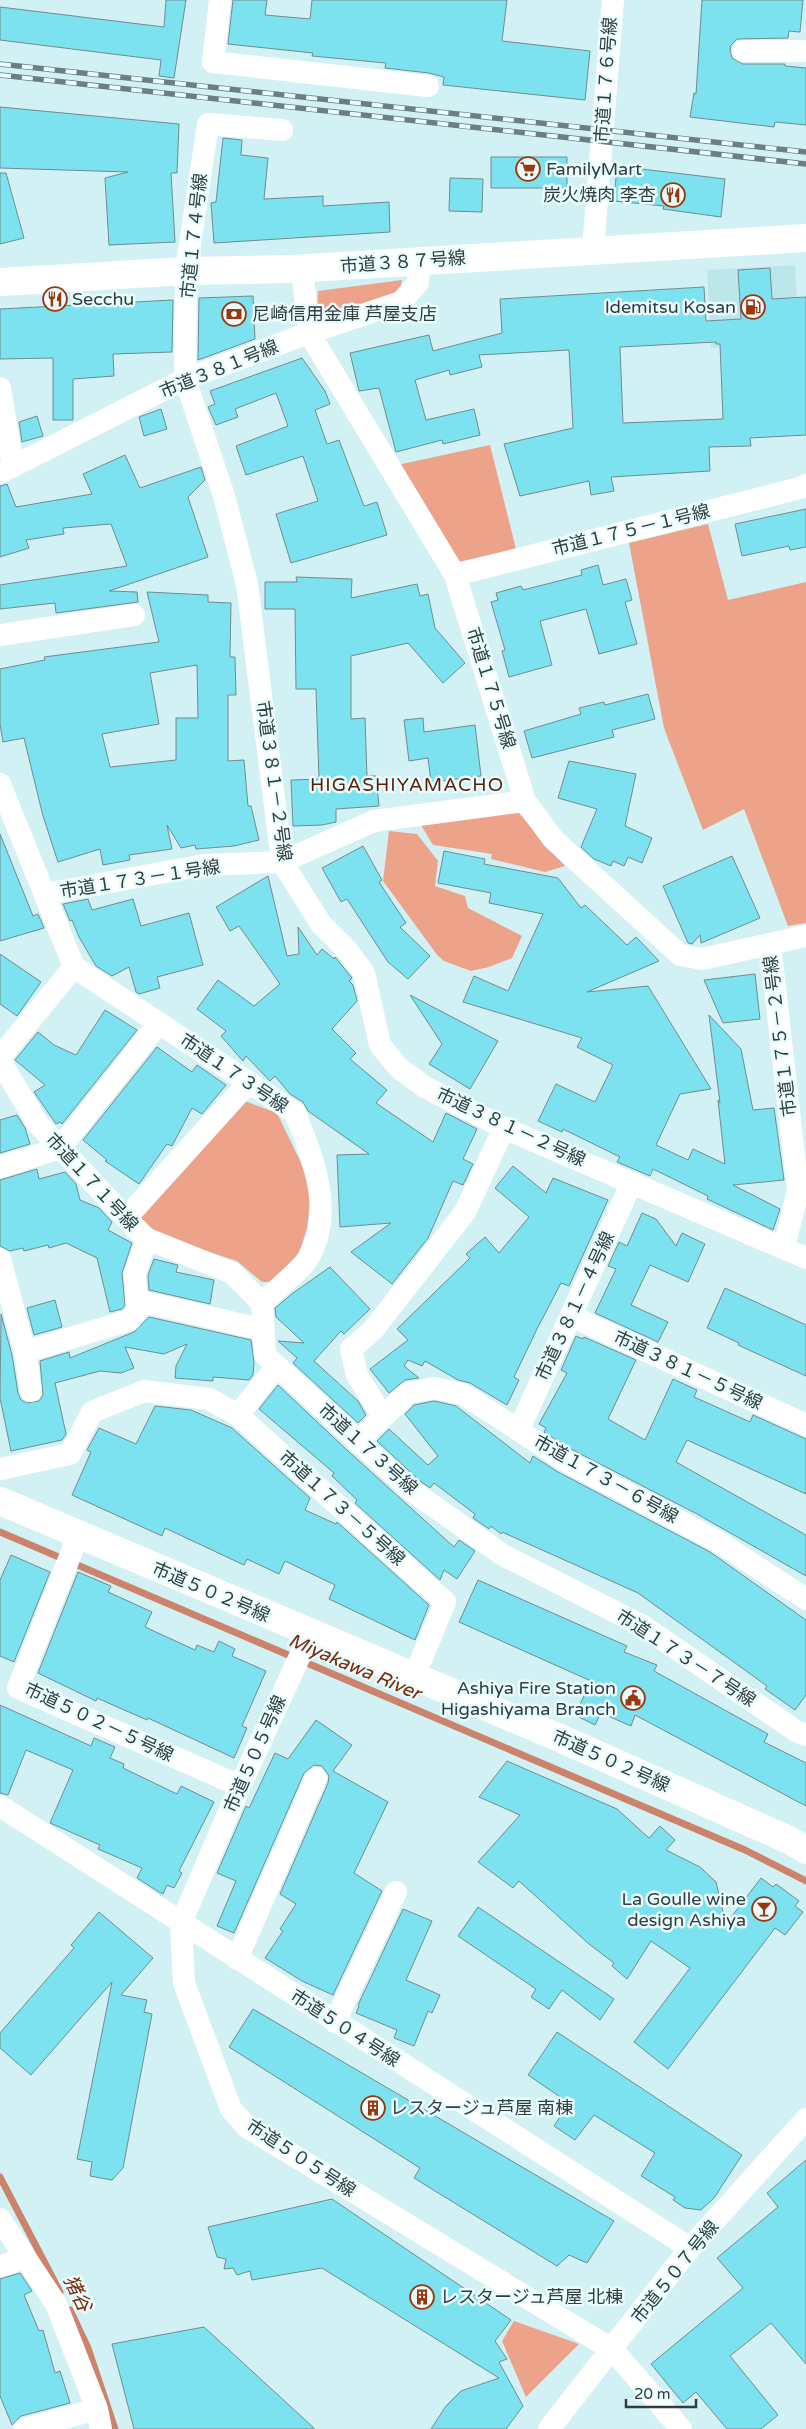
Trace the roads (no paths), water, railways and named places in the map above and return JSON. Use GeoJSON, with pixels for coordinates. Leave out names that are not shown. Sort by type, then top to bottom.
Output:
{"type":"FeatureCollection","features":[{"type":"Feature","properties":{"kind":"street"},"geometry":{"type":"LineString","coordinates":[[220,0],[213,62],[428,86]]}},
{"type":"Feature","properties":{"kind":"street","name":"市道１７６号線"},"geometry":{"type":"LineString","coordinates":[[593,250],[612,0]]}},
{"type":"Feature","properties":{"kind":"street"},"geometry":{"type":"LineString","coordinates":[[744,51],[806,52]]}},
{"type":"Feature","properties":{"kind":"street","name":"市道１７４号線"},"geometry":{"type":"LineString","coordinates":[[185,379],[186,271],[208,124],[282,130]]}},
{"type":"Feature","properties":{"kind":"street","name":"市道３８７号線"},"geometry":{"type":"LineString","coordinates":[[0,282],[186,271],[302,268],[806,238]]}},
{"type":"Feature","properties":{"kind":"street","name":"市道３８１号線"},"geometry":{"type":"LineString","coordinates":[[7,470],[185,379],[309,333],[401,302],[418,283],[418,260]]}},
{"type":"Feature","properties":{"kind":"street","name":"市道１７５号線"},"geometry":{"type":"LineString","coordinates":[[302,268],[309,333],[455,575],[525,801],[553,839],[680,955],[702,959],[806,936]]}},
{"type":"Feature","properties":{"kind":"street","name":"市道３８１－２号線"},"geometry":{"type":"LineString","coordinates":[[185,379],[224,496],[247,584],[282,862],[321,924],[347,950],[364,973],[380,1044],[399,1068],[426,1087],[504,1128],[806,1258]]}},
{"type":"Feature","properties":{"kind":"street"},"geometry":{"type":"LineString","coordinates":[[0,388],[7,470]]}},
{"type":"Feature","properties":{"kind":"street","name":"市道１７５－１号線"},"geometry":{"type":"LineString","coordinates":[[455,575],[800,488],[806,484]]}},
{"type":"Feature","properties":{"kind":"street"},"geometry":{"type":"LineString","coordinates":[[0,635],[134,615]]}},
{"type":"Feature","properties":{"kind":"street"},"geometry":{"type":"LineString","coordinates":[[0,784],[74,967],[0,1057]]}},
{"type":"Feature","properties":{"kind":"street","name":"市道１７３－１号線"},"geometry":{"type":"LineString","coordinates":[[45,894],[204,865],[282,862],[374,821],[525,801]]}},
{"type":"Feature","properties":{"kind":"street","name":"市道１７５－２号線"},"geometry":{"type":"LineString","coordinates":[[770,944],[798,1191],[784,1247]]}},
{"type":"Feature","properties":{"kind":"street","name":"市道１７３号線"},"geometry":{"type":"LineString","coordinates":[[74,967],[295,1113],[308,1146],[321,1192],[320,1225],[306,1260],[262,1303],[265,1355],[412,1491],[485,1542]]}},
{"type":"Feature","properties":{"kind":"street"},"geometry":{"type":"LineString","coordinates":[[0,1167],[60,1148],[159,1023]]}},
{"type":"Feature","properties":{"kind":"street","name":"市道１７１号線"},"geometry":{"type":"LineString","coordinates":[[0,1061],[38,1124],[147,1239],[232,1273],[262,1303]]}},
{"type":"Feature","properties":{"kind":"street"},"geometry":{"type":"LineString","coordinates":[[126,1218],[249,1082]]}},
{"type":"Feature","properties":{"kind":"street"},"geometry":{"type":"LineString","coordinates":[[382,1417],[357,1375],[351,1349],[373,1330],[465,1212],[504,1128]]}},
{"type":"Feature","properties":{"kind":"street","name":"市道３８１－４号線"},"geometry":{"type":"LineString","coordinates":[[519,1429],[632,1182]]}},
{"type":"Feature","properties":{"kind":"street"},"geometry":{"type":"LineString","coordinates":[[147,1239],[135,1273],[136,1300],[264,1330]]}},
{"type":"Feature","properties":{"kind":"street"},"geometry":{"type":"LineString","coordinates":[[0,1259],[25,1352],[31,1391]]}},
{"type":"Feature","properties":{"kind":"street"},"geometry":{"type":"LineString","coordinates":[[25,1352],[130,1320],[143,1303]]}},
{"type":"Feature","properties":{"kind":"street","name":"市道３８１－５号線"},"geometry":{"type":"LineString","coordinates":[[571,1316],[806,1425]]}},
{"type":"Feature","properties":{"kind":"street"},"geometry":{"type":"LineString","coordinates":[[238,1415],[276,1366]]}},
{"type":"Feature","properties":{"kind":"street","name":"市道１７３－６号線"},"geometry":{"type":"LineString","coordinates":[[357,1442],[408,1393],[434,1388],[463,1394],[564,1460],[716,1541],[806,1599]]}},
{"type":"Feature","properties":{"kind":"street","name":"市道１７３－５号線"},"geometry":{"type":"LineString","coordinates":[[0,1469],[70,1454],[92,1412],[144,1391],[209,1400],[238,1415],[445,1602],[414,1678]]}},
{"type":"Feature","properties":{"kind":"street","name":"市道５０２号線"},"geometry":{"type":"LineString","coordinates":[[0,1501],[71,1553],[302,1651],[414,1678],[780,1836],[806,1850]]}},
{"type":"Feature","properties":{"kind":"street","name":"市道１７３－７号線"},"geometry":{"type":"LineString","coordinates":[[485,1542],[503,1555],[643,1626],[796,1731],[806,1735]]}},
{"type":"Feature","properties":{"kind":"street","name":"市道５０２－５号線"},"geometry":{"type":"LineString","coordinates":[[71,1553],[18,1688],[240,1786]]}},
{"type":"Feature","properties":{"kind":"street","name":"市道５０５号線"},"geometry":{"type":"LineString","coordinates":[[302,1651],[240,1786],[181,1923],[184,1983],[231,2109],[247,2127],[613,2350],[681,2429]]}},
{"type":"Feature","properties":{"kind":"street"},"geometry":{"type":"LineString","coordinates":[[237,1959],[316,1778]]}},
{"type":"Feature","properties":{"kind":"street","name":"市道５０４号線"},"geometry":{"type":"LineString","coordinates":[[0,1806],[690,2248]]}},
{"type":"Feature","properties":{"kind":"street"},"geometry":{"type":"LineString","coordinates":[[335,2022],[396,1892]]}},
{"type":"Feature","properties":{"kind":"street","name":"市道５０７号線"},"geometry":{"type":"LineString","coordinates":[[550,2429],[690,2248],[806,2119]]}},
{"type":"Feature","properties":{"kind":"street"},"geometry":{"type":"LineString","coordinates":[[0,2219],[56,2304],[99,2419],[24,2429]]}},
{"type":"Feature","properties":{"kind":"street"},"geometry":{"type":"LineString","coordinates":[[0,2266],[26,2258]]}},
{"type":"Feature","properties":{"kind":"waterway","name":"Miyakawa River"},"geometry":{"type":"LineString","coordinates":[[0,1532],[745,1850],[806,1881]]}},
{"type":"Feature","properties":{"kind":"waterway","name":"猪谷"},"geometry":{"type":"LineString","coordinates":[[0,2177],[60,2292]]}},
{"type":"Feature","properties":{"kind":"waterway","name":"猪谷"},"geometry":{"type":"LineString","coordinates":[[70,2310],[88,2348],[115,2429]]}},
{"type":"Feature","properties":{"kind":"railway"},"geometry":{"type":"LineString","coordinates":[[0,64],[806,152]]}},
{"type":"Feature","properties":{"kind":"railway"},"geometry":{"type":"LineString","coordinates":[[0,75],[806,164]]}},
{"type":"Feature","properties":{"kind":"place","name":"FamilyMart"},"geometry":{"type":"Point","coordinates":[528,169]}},
{"type":"Feature","properties":{"kind":"place","name":"炭火焼肉 李杏"},"geometry":{"type":"Point","coordinates":[673,195]}},
{"type":"Feature","properties":{"kind":"place","name":"Secchu"},"geometry":{"type":"Point","coordinates":[55,299]}},
{"type":"Feature","properties":{"kind":"place","name":"Idemitsu Kosan"},"geometry":{"type":"Point","coordinates":[753,307]}},
{"type":"Feature","properties":{"kind":"place","name":"尼崎信用金庫 芦屋支店"},"geometry":{"type":"Point","coordinates":[234,314]}},
{"type":"Feature","properties":{"kind":"place","name":"Ashiya Fire Station Higashiyama Branch"},"geometry":{"type":"Point","coordinates":[633,1698]}},
{"type":"Feature","properties":{"kind":"place","name":"La Goulle wine design Ashiya"},"geometry":{"type":"Point","coordinates":[764,1909]}},
{"type":"Feature","properties":{"kind":"place","name":"レスタージュ芦屋 南棟"},"geometry":{"type":"Point","coordinates":[373,2108]}},
{"type":"Feature","properties":{"kind":"place","name":"レスタージュ芦屋 北棟"},"geometry":{"type":"Point","coordinates":[422,2297]}},
{"type":"Feature","properties":{"kind":"district","name":"HIGASHIYAMACHO"},"geometry":{"type":"Point","coordinates":[407,784]}}]}
